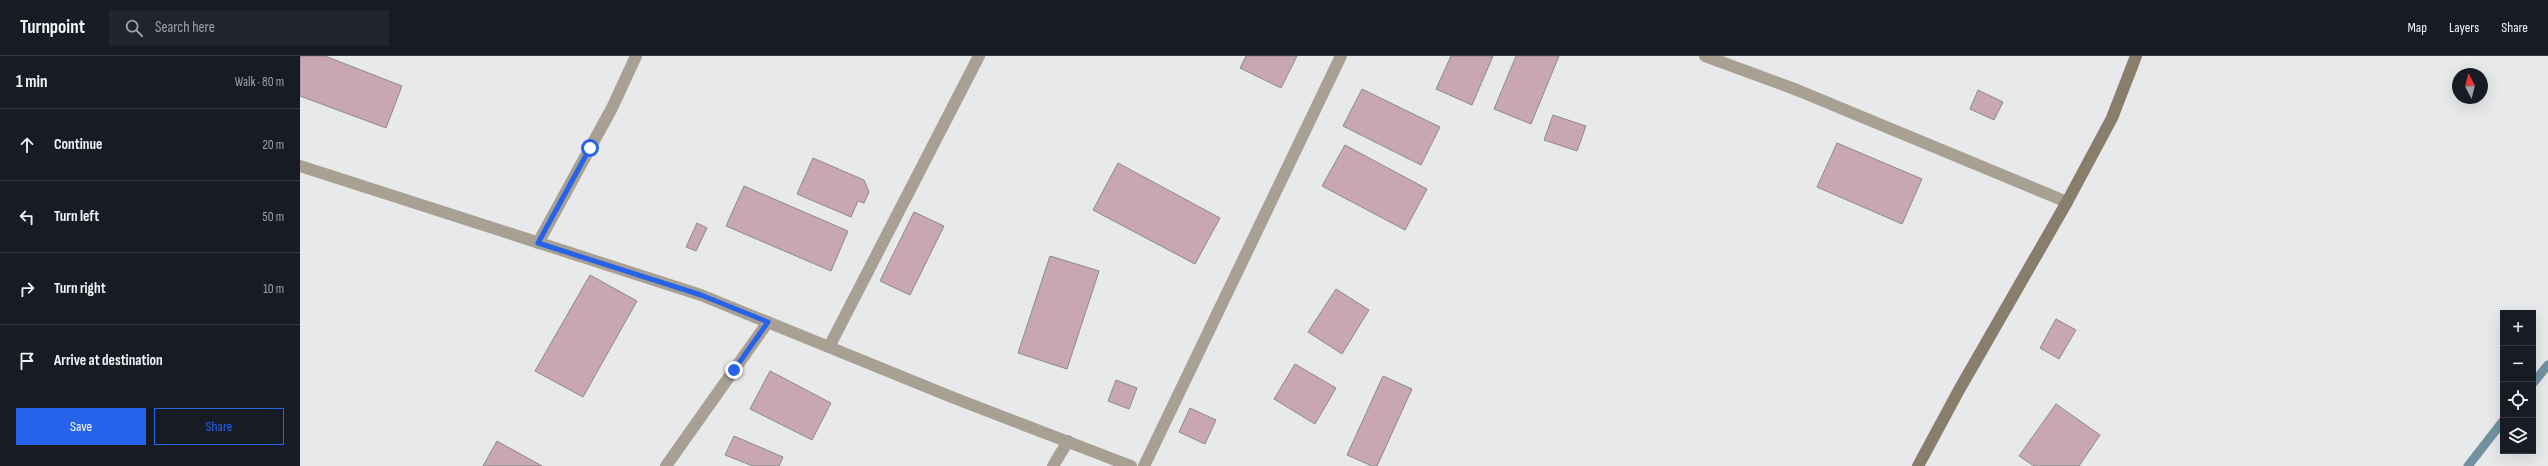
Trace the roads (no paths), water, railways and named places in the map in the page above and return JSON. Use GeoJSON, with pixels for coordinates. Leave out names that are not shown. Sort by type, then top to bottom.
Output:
{"type":"FeatureCollection","features":[{"type":"Feature","properties":{"kind":"street"},"geometry":{"type":"LineString","coordinates":[[538,243],[612,108],[636,56]]}},
{"type":"Feature","properties":{"kind":"street"},"geometry":{"type":"LineString","coordinates":[[829,347],[979,56]]}},
{"type":"Feature","properties":{"kind":"street"},"geometry":{"type":"LineString","coordinates":[[1144,466],[1341,56]]}},
{"type":"Feature","properties":{"kind":"street"},"geometry":{"type":"LineString","coordinates":[[1705,56],[1728,60],[2067,202]]}},
{"type":"Feature","properties":{"kind":"street"},"geometry":{"type":"LineString","coordinates":[[1918,466],[1958,390],[2067,202],[2112,118],[2136,56]]}},
{"type":"Feature","properties":{"kind":"street"},"geometry":{"type":"LineString","coordinates":[[300,166],[701,295],[1131,466]]}},
{"type":"Feature","properties":{"kind":"street"},"geometry":{"type":"LineString","coordinates":[[666,466],[768,322]]}},
{"type":"Feature","properties":{"kind":"street"},"geometry":{"type":"LineString","coordinates":[[1053,466],[1068,441]]}},
{"type":"Feature","properties":{"kind":"waterway"},"geometry":{"type":"LineString","coordinates":[[2534,382],[2548,365]]}},
{"type":"Feature","properties":{"kind":"waterway"},"geometry":{"type":"LineString","coordinates":[[2468,466],[2500,425]]}}]}
